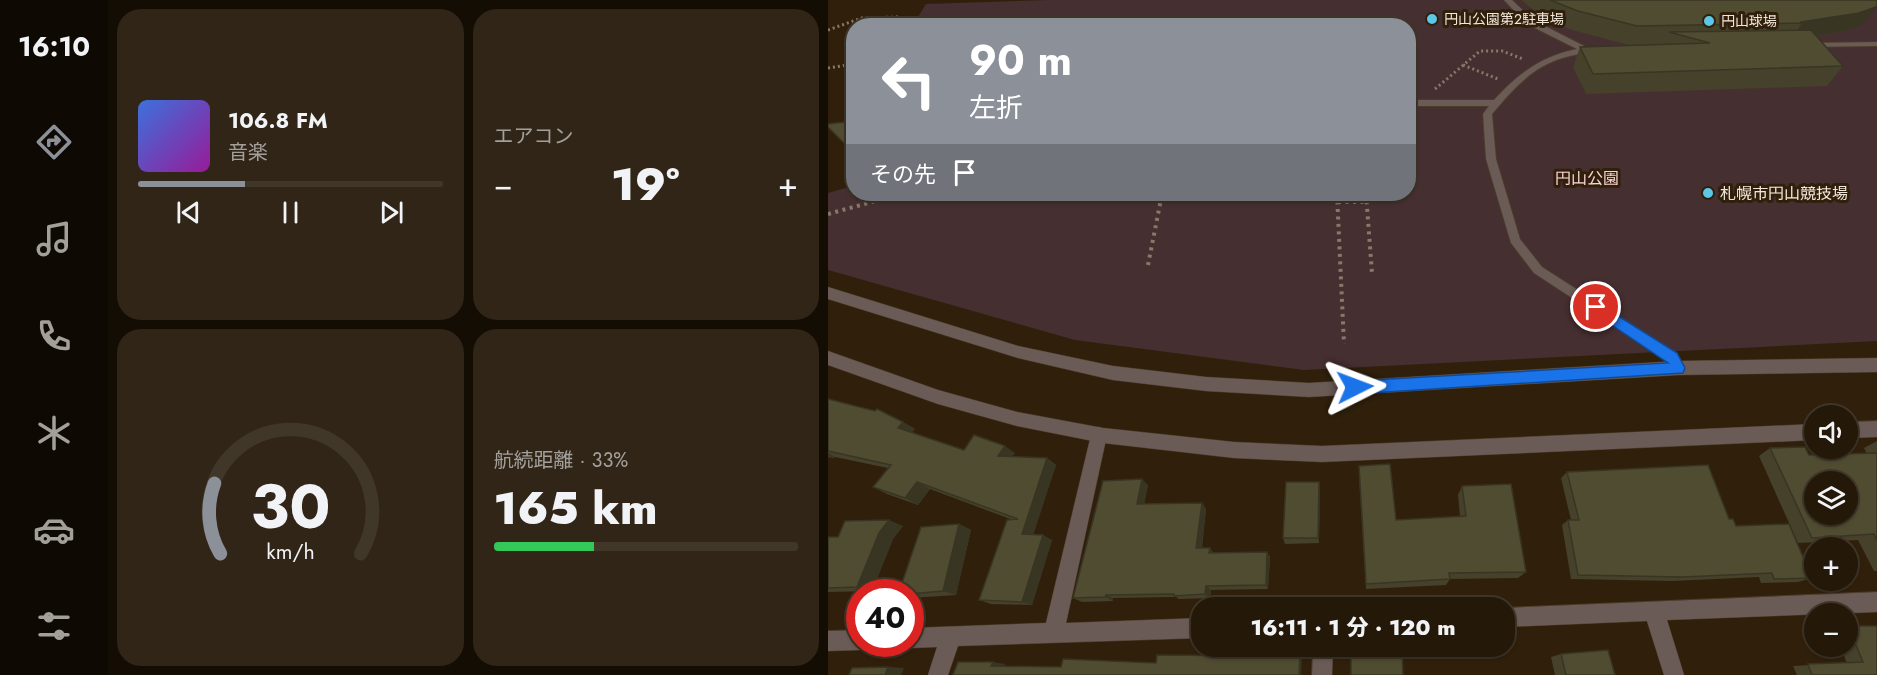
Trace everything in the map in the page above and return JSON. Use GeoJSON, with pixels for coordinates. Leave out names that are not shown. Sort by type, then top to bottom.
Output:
{"type":"FeatureCollection","features":[{"type":"Feature","properties":{"kind":"street"},"geometry":{"type":"LineString","coordinates":[[828,293],[1018,352],[1113,373],[1206,384],[1309,390],[1678,368],[1877,365]]}},
{"type":"Feature","properties":{"kind":"street"},"geometry":{"type":"LineString","coordinates":[[828,358],[975,408],[1099,435],[1257,452],[1322,454],[1804,432]]}},
{"type":"Feature","properties":{"kind":"street"},"geometry":{"type":"LineString","coordinates":[[1858,430],[1877,429]]}},
{"type":"Feature","properties":{"kind":"street"},"geometry":{"type":"LineString","coordinates":[[1054,633],[1099,435]]}},
{"type":"Feature","properties":{"kind":"street"},"geometry":{"type":"LineString","coordinates":[[1515,617],[1877,602]]}},
{"type":"Feature","properties":{"kind":"street"},"geometry":{"type":"LineString","coordinates":[[1654,611],[1674,675]]}},
{"type":"Feature","properties":{"kind":"street"},"geometry":{"type":"LineString","coordinates":[[924,637],[1191,628]]}},
{"type":"Feature","properties":{"kind":"street"},"geometry":{"type":"LineString","coordinates":[[938,675],[951,636]]}},
{"type":"Feature","properties":{"kind":"street"},"geometry":{"type":"LineString","coordinates":[[828,641],[846,640]]}},
{"type":"Feature","properties":{"kind":"street"},"geometry":{"type":"LineString","coordinates":[[1322,675],[1323,657]]}},
{"type":"Feature","properties":{"kind":"lane"},"geometry":{"type":"LineString","coordinates":[[1508,0],[1530,22],[1585,50]]}},
{"type":"Feature","properties":{"kind":"lane"},"geometry":{"type":"LineString","coordinates":[[1795,45],[1877,44]]}},
{"type":"Feature","properties":{"kind":"lane"},"geometry":{"type":"LineString","coordinates":[[1608,50],[1585,50],[1544,59],[1513,84],[1487,114],[1491,159],[1515,240],[1538,270],[1672,357],[1678,368]]}},
{"type":"Feature","properties":{"kind":"lane"},"geometry":{"type":"LineString","coordinates":[[1416,103],[1497,103]]}},
{"type":"Feature","properties":{"kind":"path"},"geometry":{"type":"LineString","coordinates":[[862,18],[899,18]]}},
{"type":"Feature","properties":{"kind":"path"},"geometry":{"type":"LineString","coordinates":[[828,30],[846,24]]}},
{"type":"Feature","properties":{"kind":"path"},"geometry":{"type":"LineString","coordinates":[[1416,101],[1480,51],[1503,51],[1538,65]]}},
{"type":"Feature","properties":{"kind":"path"},"geometry":{"type":"LineString","coordinates":[[828,68],[846,65]]}},
{"type":"Feature","properties":{"kind":"path"},"geometry":{"type":"LineString","coordinates":[[1463,65],[1513,84]]}},
{"type":"Feature","properties":{"kind":"path"},"geometry":{"type":"LineString","coordinates":[[828,214],[876,201]]}},
{"type":"Feature","properties":{"kind":"path"},"geometry":{"type":"LineString","coordinates":[[1148,265],[1161,201]]}},
{"type":"Feature","properties":{"kind":"path"},"geometry":{"type":"LineString","coordinates":[[1344,344],[1338,202],[1366,202],[1372,273]]}},
{"type":"Feature","properties":{"kind":"green space","name":"円山公園"},"geometry":{"type":"Polygon","coordinates":[[[1048,0],[1877,0],[1877,341],[1304,370],[1075,340],[828,270],[828,193],[846,188],[846,201],[1416,201],[1416,18],[917,18],[926,4],[1048,0]]]}},
{"type":"Feature","properties":{"kind":"building"},"geometry":{"type":"Polygon","coordinates":[[[1550,0],[1877,0],[1877,5],[1859,13],[1802,23],[1637,26],[1578,11],[1550,0]]]}},
{"type":"Feature","properties":{"kind":"building"},"geometry":{"type":"Polygon","coordinates":[[[1811,30],[1843,66],[1593,74],[1580,47],[1710,43],[1669,32],[1811,30]]]}},
{"type":"Feature","properties":{"kind":"building"},"geometry":{"type":"Polygon","coordinates":[[[846,122],[846,145],[828,127],[828,124],[846,122]]]}},
{"type":"Feature","properties":{"kind":"building"},"geometry":{"type":"Polygon","coordinates":[[[828,399],[875,411],[877,409],[903,422],[898,428],[964,450],[974,435],[1005,446],[998,456],[1047,458],[1022,534],[1043,535],[1022,602],[979,600],[1007,520],[1018,519],[917,482],[905,498],[873,487],[891,465],[828,451],[828,399]]]}},
{"type":"Feature","properties":{"kind":"building"},"geometry":{"type":"Polygon","coordinates":[[[1804,447],[1804,459],[1858,459],[1858,454],[1877,453],[1877,540],[1874,534],[1812,537],[1806,525],[1858,525],[1858,471],[1804,471],[1804,521],[1770,448],[1804,447]]]}},
{"type":"Feature","properties":{"kind":"building"},"geometry":{"type":"Polygon","coordinates":[[[1390,464],[1396,520],[1466,516],[1462,486],[1511,484],[1526,572],[1449,573],[1450,579],[1366,584],[1359,466],[1390,464]]]}},
{"type":"Feature","properties":{"kind":"building"},"geometry":{"type":"Polygon","coordinates":[[[1708,465],[1729,519],[1733,519],[1736,526],[1789,524],[1804,559],[1804,578],[1774,579],[1772,573],[1682,577],[1578,575],[1568,520],[1579,520],[1567,472],[1708,465]]]}},
{"type":"Feature","properties":{"kind":"building"},"geometry":{"type":"Polygon","coordinates":[[[1142,479],[1137,504],[1202,503],[1196,548],[1210,548],[1209,553],[1267,552],[1266,585],[1206,586],[1205,594],[1106,595],[1105,597],[1073,598],[1103,481],[1142,479]]]}},
{"type":"Feature","properties":{"kind":"building"},"geometry":{"type":"Polygon","coordinates":[[[1286,482],[1319,482],[1318,538],[1283,538],[1286,482]]]}},
{"type":"Feature","properties":{"kind":"building"},"geometry":{"type":"Polygon","coordinates":[[[889,520],[879,533],[860,579],[846,579],[846,587],[828,588],[828,537],[838,537],[845,521],[889,520]]]}},
{"type":"Feature","properties":{"kind":"building"},"geometry":{"type":"Polygon","coordinates":[[[959,524],[943,591],[924,593],[924,579],[903,579],[921,527],[959,524]]]}},
{"type":"Feature","properties":{"kind":"building"},"geometry":{"type":"Polygon","coordinates":[[[1858,626],[1877,626],[1877,675],[1812,675],[1808,664],[1863,662],[1858,650],[1858,626]]]}},
{"type":"Feature","properties":{"kind":"building"},"geometry":{"type":"Polygon","coordinates":[[[1608,650],[1615,675],[1566,675],[1561,654],[1608,650]]]}},
{"type":"Feature","properties":{"kind":"building"},"geometry":{"type":"Polygon","coordinates":[[[1157,655],[1300,657],[1299,675],[953,675],[958,662],[993,662],[991,666],[1061,667],[1063,659],[1156,663],[1157,655]]]}},
{"type":"Feature","properties":{"kind":"building"},"geometry":{"type":"Polygon","coordinates":[[[1351,657],[1402,657],[1403,675],[1351,675],[1351,657]]]}},
{"type":"Feature","properties":{"kind":"building"},"geometry":{"type":"Polygon","coordinates":[[[888,667],[885,675],[849,675],[852,668],[888,667]]]}},
{"type":"Feature","properties":{"kind":"place","name":"円山公園第2駐車場"},"geometry":{"type":"Point","coordinates":[1432,19]}},
{"type":"Feature","properties":{"kind":"place","name":"円山球場"},"geometry":{"type":"Point","coordinates":[1709,21]}},
{"type":"Feature","properties":{"kind":"place","name":"札幌市円山競技場"},"geometry":{"type":"Point","coordinates":[1708,193]}},
{"type":"Feature","properties":{"kind":"route"},"geometry":{"type":"LineString","coordinates":[[1355,387],[1678,368],[1672,357],[1596,307]]}}]}
